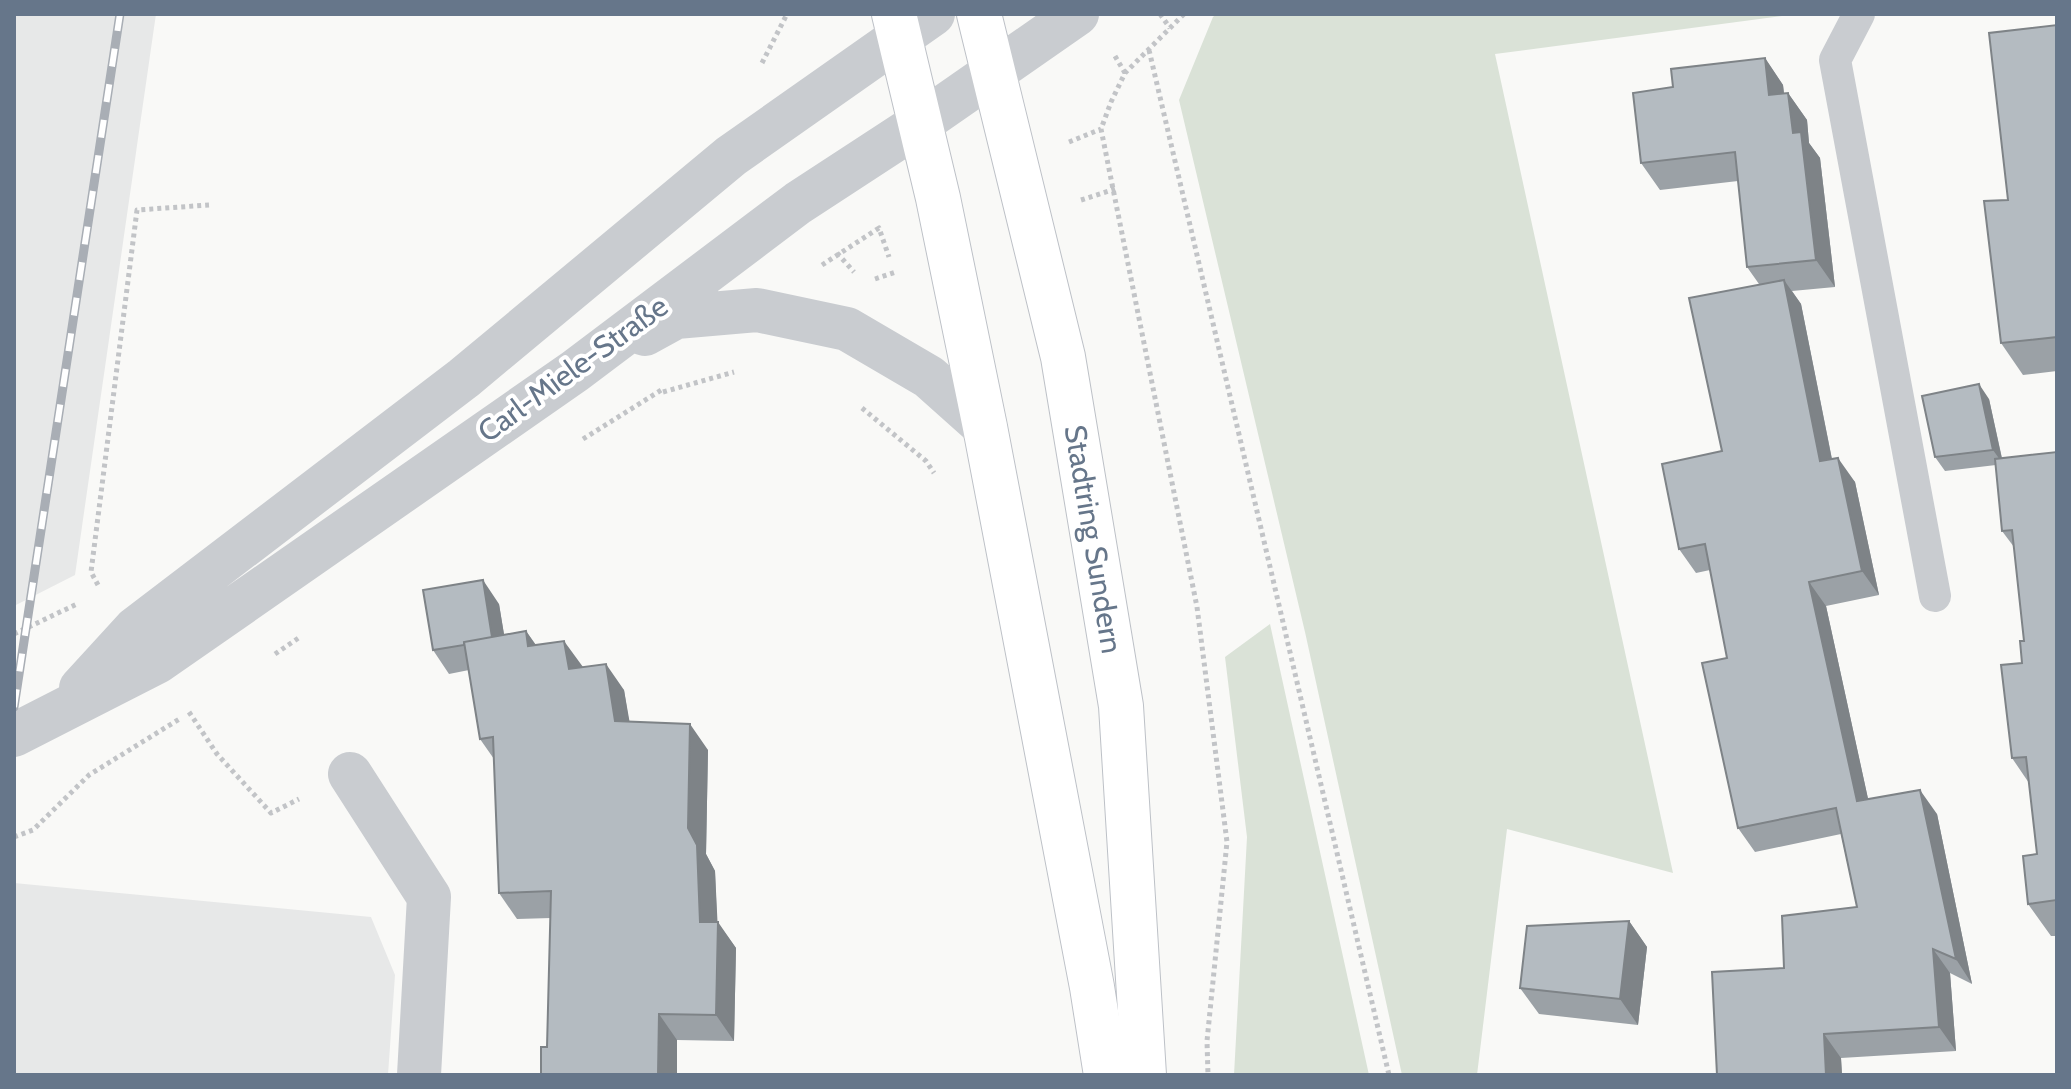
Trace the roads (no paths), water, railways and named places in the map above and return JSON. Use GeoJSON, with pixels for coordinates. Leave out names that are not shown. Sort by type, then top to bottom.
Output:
{"type":"FeatureCollection","features":[{"type":"Feature","properties":{"kind":"main road","name":"Stadtring Sundern"},"geometry":{"type":"LineString","coordinates":[[979,14],[1063,357],[1121,706],[1144,1075]]}},
{"type":"Feature","properties":{"kind":"main road"},"geometry":{"type":"LineString","coordinates":[[909,22],[919,124],[938,198],[985,427],[1106,1075]]}},
{"type":"Feature","properties":{"kind":"street","name":"Carl-Miele-Straße"},"geometry":{"type":"LineString","coordinates":[[14,735],[157,662],[575,371],[798,203],[919,124],[1077,14]]}},
{"type":"Feature","properties":{"kind":"street","name":"Carl-Miele-Straße"},"geometry":{"type":"LineString","coordinates":[[60,710],[135,629],[464,378],[731,156],[909,22]]}},
{"type":"Feature","properties":{"kind":"street"},"geometry":{"type":"LineString","coordinates":[[575,371],[676,317],[757,310],[847,329],[929,377],[985,427]]}},
{"type":"Feature","properties":{"kind":"street"},"geometry":{"type":"LineString","coordinates":[[350,774],[429,897],[419,1075]]}},
{"type":"Feature","properties":{"kind":"lane"},"geometry":{"type":"LineString","coordinates":[[1859,14],[1835,60],[1935,596]]}},
{"type":"Feature","properties":{"kind":"railway"},"geometry":{"type":"LineString","coordinates":[[14,707],[120,14]]}}]}
